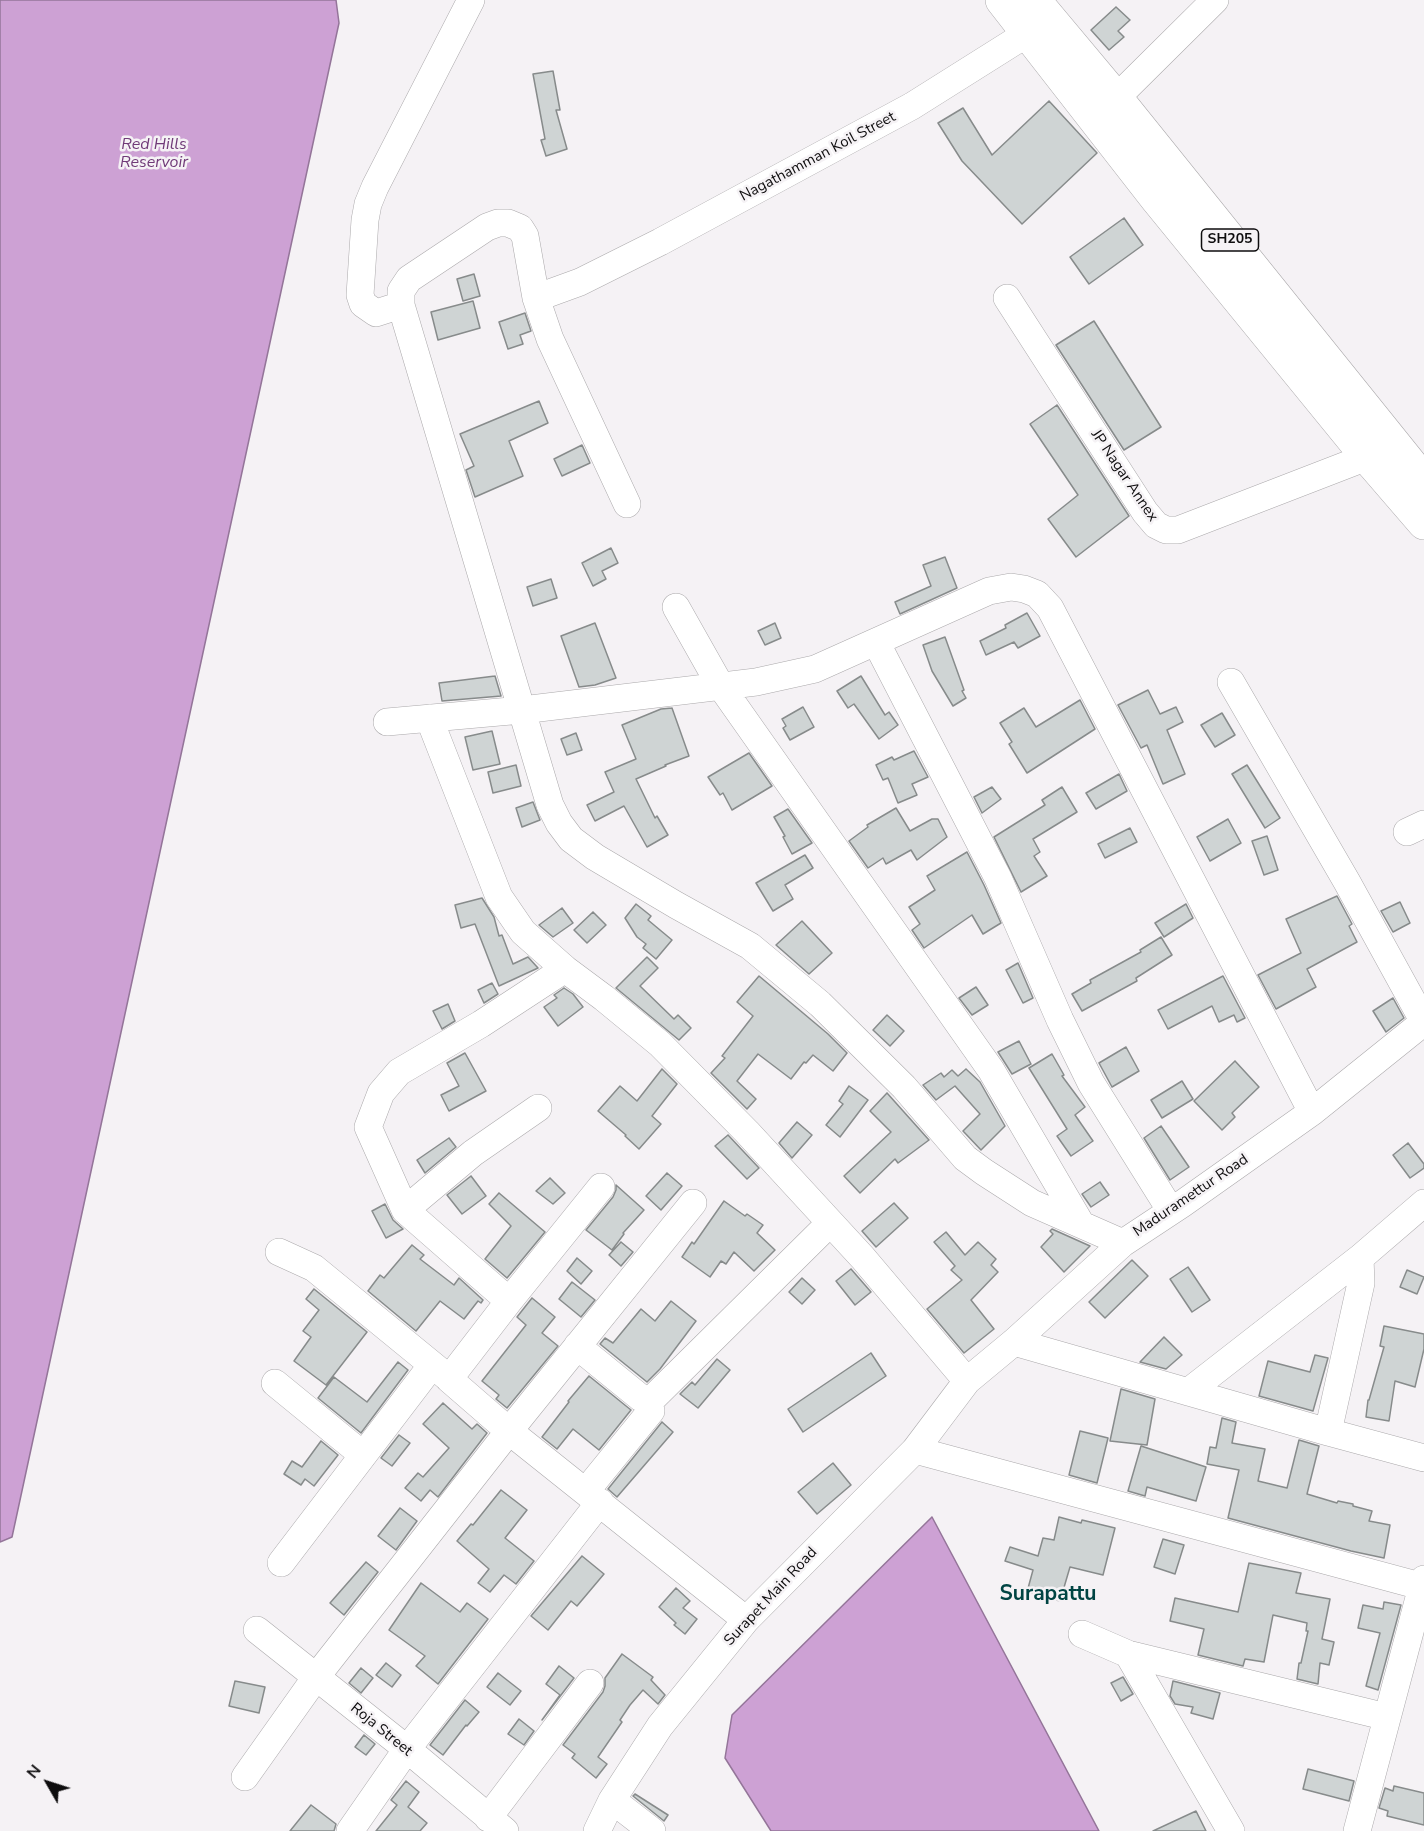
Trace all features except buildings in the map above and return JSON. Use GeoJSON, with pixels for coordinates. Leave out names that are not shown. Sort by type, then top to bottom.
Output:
{"type":"FeatureCollection","features":[{"type":"Feature","properties":{"kind":"main road"},"geometry":{"type":"LineString","coordinates":[[1002,0],[1036,17]]}},
{"type":"Feature","properties":{"kind":"main road","name":"SH205"},"geometry":{"type":"LineString","coordinates":[[1036,17],[1105,108],[1424,481]]}},
{"type":"Feature","properties":{"kind":"main road"},"geometry":{"type":"LineString","coordinates":[[1105,108],[1165,208],[1424,523]]}},
{"type":"Feature","properties":{"kind":"street"},"geometry":{"type":"LineString","coordinates":[[401,305],[376,313],[363,304],[360,295],[368,204],[471,0]]}},
{"type":"Feature","properties":{"kind":"street"},"geometry":{"type":"LineString","coordinates":[[1105,108],[1215,0]]}},
{"type":"Feature","properties":{"kind":"street","name":"Nagathamman Koil Street"},"geometry":{"type":"LineString","coordinates":[[536,298],[580,282],[701,220],[912,106],[1036,17]]}},
{"type":"Feature","properties":{"kind":"street"},"geometry":{"type":"LineString","coordinates":[[627,504],[549,339],[536,298],[525,236],[520,228],[508,223],[498,223],[487,227],[409,279],[401,291],[401,305],[550,805],[559,823],[571,839],[595,857],[750,946],[828,1012],[903,1087],[965,1158],[1032,1203],[1124,1242]]}},
{"type":"Feature","properties":{"kind":"street","name":"JP Nagar Annex"},"geometry":{"type":"LineString","coordinates":[[1007,298],[1145,512],[1156,525],[1166,530],[1178,530],[1367,456]]}},
{"type":"Feature","properties":{"kind":"street"},"geometry":{"type":"LineString","coordinates":[[387,722],[522,710],[756,682],[815,669],[989,591],[1011,587],[1037,594],[1050,608],[1312,1112]]}},
{"type":"Feature","properties":{"kind":"street"},"geometry":{"type":"LineString","coordinates":[[676,607],[720,685],[990,1070],[1081,1224]]}},
{"type":"Feature","properties":{"kind":"street"},"geometry":{"type":"LineString","coordinates":[[876,642],[998,878],[1060,1020],[1091,1083],[1171,1211]]}},
{"type":"Feature","properties":{"kind":"street"},"geometry":{"type":"LineString","coordinates":[[1231,682],[1347,882],[1424,1022]]}},
{"type":"Feature","properties":{"kind":"street"},"geometry":{"type":"LineString","coordinates":[[429,718],[499,897],[523,932],[565,969],[660,1044],[747,1132],[863,1258],[967,1381]]}},
{"type":"Feature","properties":{"kind":"street"},"geometry":{"type":"LineString","coordinates":[[509,1301],[405,1210],[368,1127],[381,1093],[399,1072],[481,1024],[565,969]]}},
{"type":"Feature","properties":{"kind":"street","name":"Maduramettur Road"},"geometry":{"type":"LineString","coordinates":[[967,1381],[1014,1342],[1124,1242],[1312,1112],[1424,1022]]}},
{"type":"Feature","properties":{"kind":"street"},"geometry":{"type":"LineString","coordinates":[[405,1210],[473,1153],[538,1108]]}},
{"type":"Feature","properties":{"kind":"street"},"geometry":{"type":"LineString","coordinates":[[281,1563],[363,1455],[509,1301],[601,1187]]}},
{"type":"Feature","properties":{"kind":"street"},"geometry":{"type":"LineString","coordinates":[[245,1777],[316,1677],[509,1431],[693,1203]]}},
{"type":"Feature","properties":{"kind":"street"},"geometry":{"type":"LineString","coordinates":[[1188,1392],[1360,1258],[1424,1203]]}},
{"type":"Feature","properties":{"kind":"street"},"geometry":{"type":"LineString","coordinates":[[578,1346],[641,1398],[648,1401],[830,1223]]}},
{"type":"Feature","properties":{"kind":"street"},"geometry":{"type":"LineString","coordinates":[[279,1252],[314,1268],[509,1431],[746,1620]]}},
{"type":"Feature","properties":{"kind":"street"},"geometry":{"type":"LineString","coordinates":[[1328,1432],[1361,1283],[1360,1258]]}},
{"type":"Feature","properties":{"kind":"street"},"geometry":{"type":"LineString","coordinates":[[1014,1342],[1424,1458]]}},
{"type":"Feature","properties":{"kind":"street","name":"Surapet Main Road"},"geometry":{"type":"LineString","coordinates":[[597,1831],[612,1800],[660,1726],[746,1620],[915,1450],[967,1381]]}},
{"type":"Feature","properties":{"kind":"street"},"geometry":{"type":"LineString","coordinates":[[275,1383],[363,1455]]}},
{"type":"Feature","properties":{"kind":"street"},"geometry":{"type":"LineString","coordinates":[[350,1831],[406,1749],[593,1496],[651,1412]]}},
{"type":"Feature","properties":{"kind":"street"},"geometry":{"type":"LineString","coordinates":[[915,1450],[1423,1584],[1357,1831]]}},
{"type":"Feature","properties":{"kind":"street","name":"Roja Street"},"geometry":{"type":"LineString","coordinates":[[257,1630],[496,1824]]}},
{"type":"Feature","properties":{"kind":"street"},"geometry":{"type":"LineString","coordinates":[[1082,1634],[1128,1654],[1387,1717]]}},
{"type":"Feature","properties":{"kind":"street"},"geometry":{"type":"LineString","coordinates":[[1128,1654],[1231,1831]]}},
{"type":"Feature","properties":{"kind":"street"},"geometry":{"type":"LineString","coordinates":[[496,1824],[590,1683]]}},
{"type":"Feature","properties":{"kind":"street"},"geometry":{"type":"LineString","coordinates":[[612,1800],[652,1831]]}},
{"type":"Feature","properties":{"kind":"water","name":"Red Hills Reservoir"},"geometry":{"type":"Polygon","coordinates":[[[0,0],[336,0],[339,23],[12,1537],[0,1542],[0,0]]]}},
{"type":"Feature","properties":{"kind":"water"},"geometry":{"type":"Polygon","coordinates":[[[932,1517],[1099,1831],[771,1831],[725,1758],[732,1715],[932,1517]]]}},
{"type":"Feature","properties":{"kind":"district","name":"Surapattu"},"geometry":{"type":"Point","coordinates":[1048,1595]}}]}
